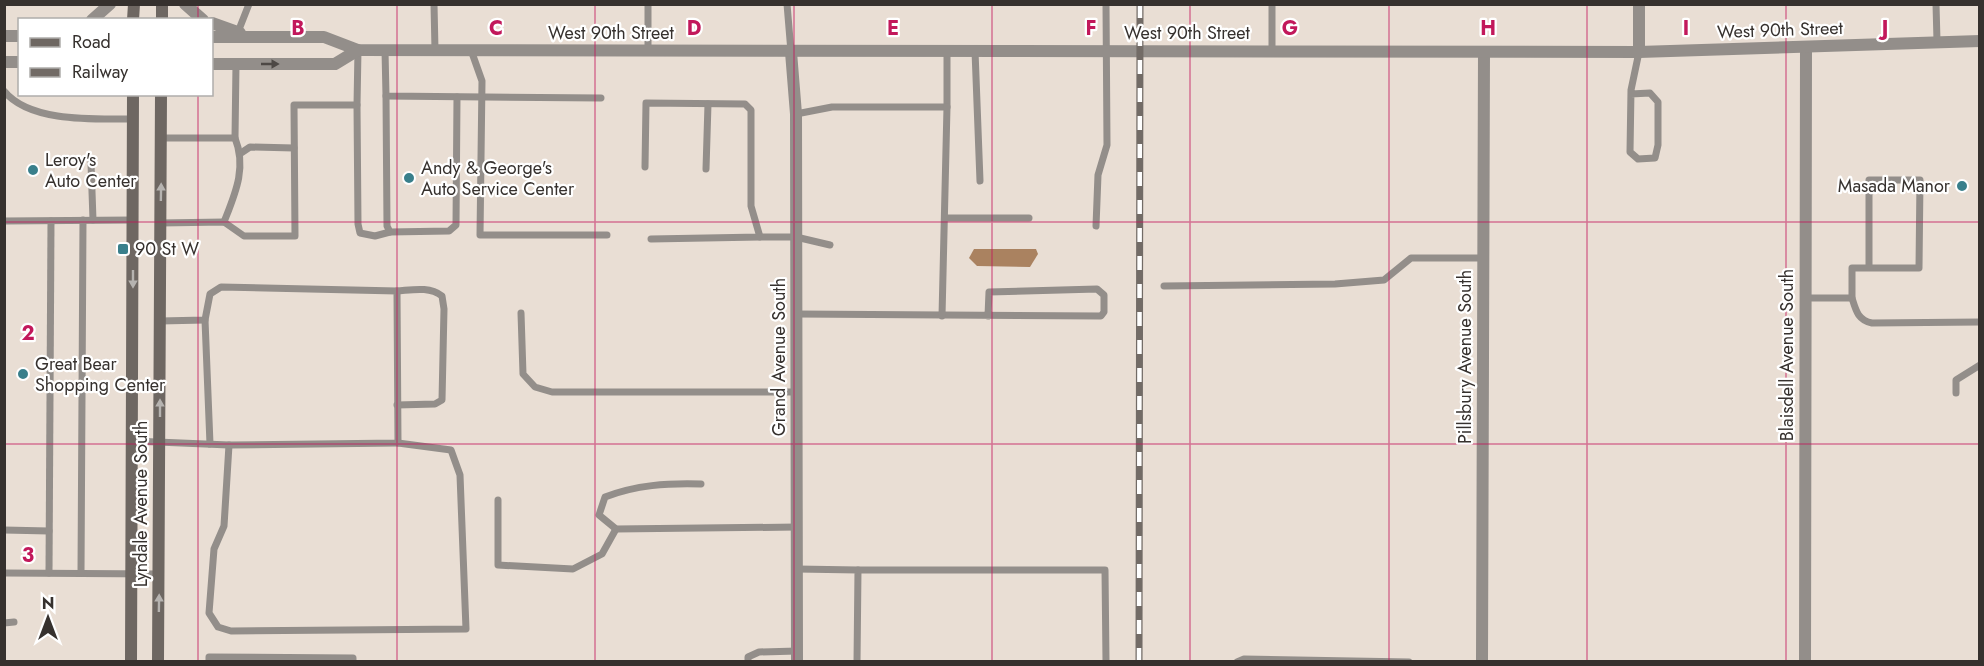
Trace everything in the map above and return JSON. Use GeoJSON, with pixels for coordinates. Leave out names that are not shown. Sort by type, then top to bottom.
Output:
{"type":"FeatureCollection","features":[{"type":"Feature","properties":{"kind":"main road","name":"Lyndale Avenue South"},"geometry":{"type":"LineString","coordinates":[[130,662],[133,441],[133,96]]}},
{"type":"Feature","properties":{"kind":"main road","name":"Lyndale Avenue South"},"geometry":{"type":"LineString","coordinates":[[158,662],[161,96]]}},
{"type":"Feature","properties":{"kind":"street"},"geometry":{"type":"LineString","coordinates":[[94,18],[110,4]]}},
{"type":"Feature","properties":{"kind":"street"},"geometry":{"type":"LineString","coordinates":[[185,4],[201,18]]}},
{"type":"Feature","properties":{"kind":"street"},"geometry":{"type":"LineString","coordinates":[[1639,4],[1639,52]]}},
{"type":"Feature","properties":{"kind":"street"},"geometry":{"type":"LineString","coordinates":[[213,23],[253,37]]}},
{"type":"Feature","properties":{"kind":"street","name":"West 90th Street"},"geometry":{"type":"LineString","coordinates":[[213,37],[324,37],[358,50],[791,52],[1106,50],[1639,52],[1806,48],[1980,40]]}},
{"type":"Feature","properties":{"kind":"street","name":"Blaisdell Avenue South"},"geometry":{"type":"LineString","coordinates":[[1805,662],[1806,48]]}},
{"type":"Feature","properties":{"kind":"street","name":"West 90th Street"},"geometry":{"type":"LineString","coordinates":[[213,64],[335,64],[358,50]]}},
{"type":"Feature","properties":{"kind":"street","name":"Grand Avenue South"},"geometry":{"type":"LineString","coordinates":[[791,52],[796,114],[797,656]]}},
{"type":"Feature","properties":{"kind":"street","name":"Pillsbury Avenue South"},"geometry":{"type":"LineString","coordinates":[[1482,662],[1484,52]]}},
{"type":"Feature","properties":{"kind":"lane"},"geometry":{"type":"LineString","coordinates":[[238,32],[249,4]]}},
{"type":"Feature","properties":{"kind":"lane"},"geometry":{"type":"LineString","coordinates":[[434,4],[435,50]]}},
{"type":"Feature","properties":{"kind":"lane"},"geometry":{"type":"LineString","coordinates":[[648,4],[648,51]]}},
{"type":"Feature","properties":{"kind":"lane"},"geometry":{"type":"LineString","coordinates":[[787,4],[791,52]]}},
{"type":"Feature","properties":{"kind":"lane"},"geometry":{"type":"LineString","coordinates":[[1096,226],[1098,175],[1107,145],[1106,4]]}},
{"type":"Feature","properties":{"kind":"lane"},"geometry":{"type":"LineString","coordinates":[[1272,4],[1272,51]]}},
{"type":"Feature","properties":{"kind":"lane"},"geometry":{"type":"LineString","coordinates":[[1936,4],[1937,41]]}},
{"type":"Feature","properties":{"kind":"lane"},"geometry":{"type":"LineString","coordinates":[[358,50],[358,224],[360,233],[367,236],[390,232],[449,231],[456,225],[457,97]]}},
{"type":"Feature","properties":{"kind":"lane"},"geometry":{"type":"LineString","coordinates":[[385,50],[387,226],[390,232]]}},
{"type":"Feature","properties":{"kind":"lane"},"geometry":{"type":"LineString","coordinates":[[471,50],[482,81],[480,235],[607,235]]}},
{"type":"Feature","properties":{"kind":"lane"},"geometry":{"type":"LineString","coordinates":[[975,51],[980,180]]}},
{"type":"Feature","properties":{"kind":"lane"},"geometry":{"type":"LineString","coordinates":[[942,316],[947,52]]}},
{"type":"Feature","properties":{"kind":"lane"},"geometry":{"type":"LineString","coordinates":[[1631,94],[1650,93],[1659,102],[1655,158],[1638,159],[1630,152],[1631,94],[1639,52]]}},
{"type":"Feature","properties":{"kind":"lane"},"geometry":{"type":"LineString","coordinates":[[224,222],[240,182],[241,153],[235,138],[236,64]]}},
{"type":"Feature","properties":{"kind":"lane"},"geometry":{"type":"LineString","coordinates":[[4,91],[26,106],[51,115],[90,123],[133,119]]}},
{"type":"Feature","properties":{"kind":"lane"},"geometry":{"type":"LineString","coordinates":[[386,96],[602,98]]}},
{"type":"Feature","properties":{"kind":"lane"},"geometry":{"type":"LineString","coordinates":[[645,167],[646,103],[745,104],[751,110],[752,206],[759,237]]}},
{"type":"Feature","properties":{"kind":"lane"},"geometry":{"type":"LineString","coordinates":[[706,169],[708,104]]}},
{"type":"Feature","properties":{"kind":"lane"},"geometry":{"type":"LineString","coordinates":[[160,223],[224,222],[244,236],[295,236],[294,105],[357,105]]}},
{"type":"Feature","properties":{"kind":"lane"},"geometry":{"type":"LineString","coordinates":[[796,114],[832,107],[947,107]]}},
{"type":"Feature","properties":{"kind":"lane"},"geometry":{"type":"LineString","coordinates":[[161,138],[235,138]]}},
{"type":"Feature","properties":{"kind":"lane"},"geometry":{"type":"LineString","coordinates":[[241,153],[250,147],[294,148]]}},
{"type":"Feature","properties":{"kind":"lane"},"geometry":{"type":"LineString","coordinates":[[91,163],[93,220]]}},
{"type":"Feature","properties":{"kind":"lane"},"geometry":{"type":"LineString","coordinates":[[1869,268],[1869,180],[1920,180],[1919,268],[1869,268],[1852,268],[1852,298],[1856,313],[1862,319],[1872,323],[1980,322]]}},
{"type":"Feature","properties":{"kind":"lane"},"geometry":{"type":"LineString","coordinates":[[945,218],[1029,218]]}},
{"type":"Feature","properties":{"kind":"lane"},"geometry":{"type":"LineString","coordinates":[[81,573],[83,220]]}},
{"type":"Feature","properties":{"kind":"lane"},"geometry":{"type":"LineString","coordinates":[[4,221],[133,220]]}},
{"type":"Feature","properties":{"kind":"lane"},"geometry":{"type":"LineString","coordinates":[[49,573],[51,221]]}},
{"type":"Feature","properties":{"kind":"lane"},"geometry":{"type":"LineString","coordinates":[[651,239],[796,237],[830,245]]}},
{"type":"Feature","properties":{"kind":"lane"},"geometry":{"type":"LineString","coordinates":[[1164,286],[1335,284],[1384,280],[1411,258],[1483,258]]}},
{"type":"Feature","properties":{"kind":"lane"},"geometry":{"type":"LineString","coordinates":[[210,444],[205,320],[210,294],[220,287],[437,291],[442,296],[444,309],[442,400],[435,404],[397,405]]}},
{"type":"Feature","properties":{"kind":"lane"},"geometry":{"type":"LineString","coordinates":[[797,314],[942,316],[988,316],[1101,316],[1104,312],[1104,295],[1097,289],[989,292],[988,316]]}},
{"type":"Feature","properties":{"kind":"lane"},"geometry":{"type":"LineString","coordinates":[[397,291],[398,443]]}},
{"type":"Feature","properties":{"kind":"lane"},"geometry":{"type":"LineString","coordinates":[[1805,298],[1852,298]]}},
{"type":"Feature","properties":{"kind":"lane"},"geometry":{"type":"LineString","coordinates":[[521,313],[523,374],[535,387],[552,392],[796,392]]}},
{"type":"Feature","properties":{"kind":"lane"},"geometry":{"type":"LineString","coordinates":[[160,321],[205,320]]}},
{"type":"Feature","properties":{"kind":"lane"},"geometry":{"type":"LineString","coordinates":[[1956,393],[1956,380],[1980,365]]}},
{"type":"Feature","properties":{"kind":"lane"},"geometry":{"type":"LineString","coordinates":[[133,441],[229,445],[398,443],[452,450],[460,475],[465,629],[242,631],[218,627],[209,613],[213,549],[224,526],[229,445]]}},
{"type":"Feature","properties":{"kind":"lane"},"geometry":{"type":"LineString","coordinates":[[700,484],[665,483],[624,490],[605,497],[599,515],[616,530],[797,527]]}},
{"type":"Feature","properties":{"kind":"lane"},"geometry":{"type":"LineString","coordinates":[[498,500],[498,566],[573,569],[602,554],[616,530]]}},
{"type":"Feature","properties":{"kind":"lane"},"geometry":{"type":"LineString","coordinates":[[4,530],[49,531]]}},
{"type":"Feature","properties":{"kind":"lane"},"geometry":{"type":"LineString","coordinates":[[797,569],[1105,570],[1106,662]]}},
{"type":"Feature","properties":{"kind":"lane"},"geometry":{"type":"LineString","coordinates":[[857,662],[858,570]]}},
{"type":"Feature","properties":{"kind":"lane"},"geometry":{"type":"LineString","coordinates":[[4,573],[159,574]]}},
{"type":"Feature","properties":{"kind":"lane"},"geometry":{"type":"LineString","coordinates":[[4,623],[14,622]]}},
{"type":"Feature","properties":{"kind":"lane"},"geometry":{"type":"LineString","coordinates":[[748,662],[748,657],[759,652],[797,656]]}},
{"type":"Feature","properties":{"kind":"lane"},"geometry":{"type":"LineString","coordinates":[[209,662],[209,657],[353,658],[353,662]]}},
{"type":"Feature","properties":{"kind":"lane"},"geometry":{"type":"LineString","coordinates":[[1237,662],[1244,658],[1409,662]]}},
{"type":"Feature","properties":{"kind":"shaded area"},"geometry":{"type":"Polygon","coordinates":[[[974,249],[1036,249],[1038,254],[1030,267],[977,266],[969,258],[974,249]]]}},
{"type":"Feature","properties":{"kind":"railway"},"geometry":{"type":"LineString","coordinates":[[1139,662],[1140,4]]}},
{"type":"Feature","properties":{"kind":"place","name":"Leroy's Auto Center"},"geometry":{"type":"Point","coordinates":[33,170]}},
{"type":"Feature","properties":{"kind":"place","name":"Andy & George's Auto Service Center"},"geometry":{"type":"Point","coordinates":[409,178]}},
{"type":"Feature","properties":{"kind":"place","name":"Masada Manor"},"geometry":{"type":"Point","coordinates":[1962,186]}},
{"type":"Feature","properties":{"kind":"place","name":"90 St W"},"geometry":{"type":"Point","coordinates":[123,249]}},
{"type":"Feature","properties":{"kind":"place","name":"Great Bear Shopping Center"},"geometry":{"type":"Point","coordinates":[23,374]}}]}
